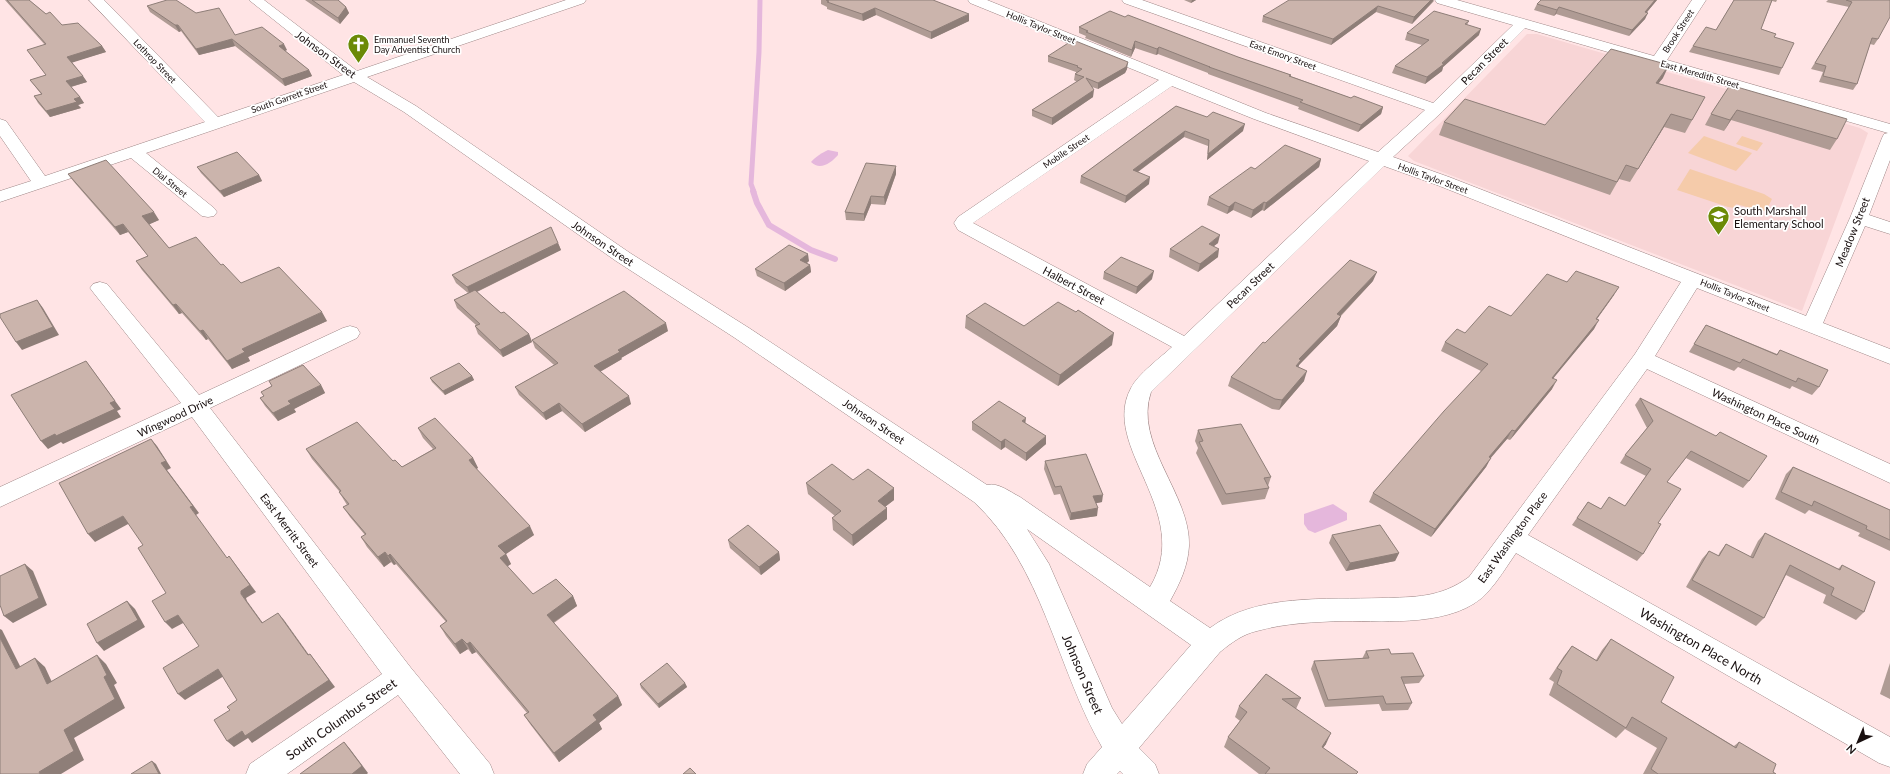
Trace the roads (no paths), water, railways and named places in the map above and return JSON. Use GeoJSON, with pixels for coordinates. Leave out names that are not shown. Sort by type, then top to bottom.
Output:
{"type":"FeatureCollection","features":[{"type":"Feature","properties":{"kind":"street","name":"Lothrop Street"},"geometry":{"type":"LineString","coordinates":[[96,0],[215,122]]}},
{"type":"Feature","properties":{"kind":"street","name":"Johnson Street"},"geometry":{"type":"LineString","coordinates":[[256,0],[343,69],[410,109],[610,248],[958,477],[995,505],[1026,546],[1036,564],[1100,717],[1120,749],[1144,774]]}},
{"type":"Feature","properties":{"kind":"street","name":"South Garrett Street"},"geometry":{"type":"LineString","coordinates":[[0,197],[354,75],[552,3],[579,0]]}},
{"type":"Feature","properties":{"kind":"street","name":"Hollis Taylor Street"},"geometry":{"type":"LineString","coordinates":[[975,0],[1295,130],[1480,195],[1890,357]]}},
{"type":"Feature","properties":{"kind":"street","name":"East Emory Street"},"geometry":{"type":"LineString","coordinates":[[1129,0],[1436,109]]}},
{"type":"Feature","properties":{"kind":"street","name":"East Meredith Street"},"geometry":{"type":"LineString","coordinates":[[1442,0],[1890,129]]}},
{"type":"Feature","properties":{"kind":"street","name":"Brook Street"},"geometry":{"type":"LineString","coordinates":[[1658,62],[1699,0]]}},
{"type":"Feature","properties":{"kind":"street","name":"Pecan Street"},"geometry":{"type":"LineString","coordinates":[[1155,604],[1170,578],[1177,548],[1177,534],[1170,510],[1137,429],[1135,410],[1141,389],[1381,159],[1436,109],[1523,23]]}},
{"type":"Feature","properties":{"kind":"street","name":"Mobile Street"},"geometry":{"type":"LineString","coordinates":[[963,223],[1170,80]]}},
{"type":"Feature","properties":{"kind":"street"},"geometry":{"type":"LineString","coordinates":[[0,124],[41,182]]}},
{"type":"Feature","properties":{"kind":"street","name":"Meadow Street"},"geometry":{"type":"LineString","coordinates":[[1812,326],[1859,218],[1890,138]]}},
{"type":"Feature","properties":{"kind":"street","name":"Dial Street"},"geometry":{"type":"LineString","coordinates":[[133,151],[208,212]]}},
{"type":"Feature","properties":{"kind":"street"},"geometry":{"type":"LineString","coordinates":[[1859,218],[1890,228]]}},
{"type":"Feature","properties":{"kind":"street","name":"Halbert Street"},"geometry":{"type":"LineString","coordinates":[[963,223],[965,226],[1186,346]]}},
{"type":"Feature","properties":{"kind":"street","name":"East Washington Place"},"geometry":{"type":"LineString","coordinates":[[1210,643],[1221,633],[1248,621],[1282,614],[1421,608],[1449,603],[1459,599],[1478,585],[1642,359],[1693,279]]}},
{"type":"Feature","properties":{"kind":"street","name":"East Merritt Street"},"geometry":{"type":"LineString","coordinates":[[100,288],[196,406],[401,677],[478,774]]}},
{"type":"Feature","properties":{"kind":"street","name":"Wingwood Drive"},"geometry":{"type":"LineString","coordinates":[[0,498],[350,333]]}},
{"type":"Feature","properties":{"kind":"street","name":"Washington Place South"},"geometry":{"type":"LineString","coordinates":[[1642,359],[1890,474]]}},
{"type":"Feature","properties":{"kind":"street","name":"Johnson Street"},"geometry":{"type":"LineString","coordinates":[[958,477],[985,489],[1011,504],[1210,643]]}},
{"type":"Feature","properties":{"kind":"street","name":"Washington Place North"},"geometry":{"type":"LineString","coordinates":[[1511,538],[1890,753]]}},
{"type":"Feature","properties":{"kind":"street"},"geometry":{"type":"LineString","coordinates":[[1098,774],[1210,643]]}},
{"type":"Feature","properties":{"kind":"street","name":"South Columbus Street"},"geometry":{"type":"LineString","coordinates":[[261,774],[401,677]]}},
{"type":"Feature","properties":{"kind":"waterway"},"geometry":{"type":"LineString","coordinates":[[754,192],[751,184],[759,52],[760,0]]}},
{"type":"Feature","properties":{"kind":"waterway"},"geometry":{"type":"LineString","coordinates":[[753,191],[757,203],[769,225],[811,250],[835,259]]}},
{"type":"Feature","properties":{"kind":"place","name":"Emmanuel Seventh Day Adventist Church"},"geometry":{"type":"Point","coordinates":[358,64]}},
{"type":"Feature","properties":{"kind":"place","name":"South Marshall Elementary School"},"geometry":{"type":"Point","coordinates":[1719,236]}}]}
